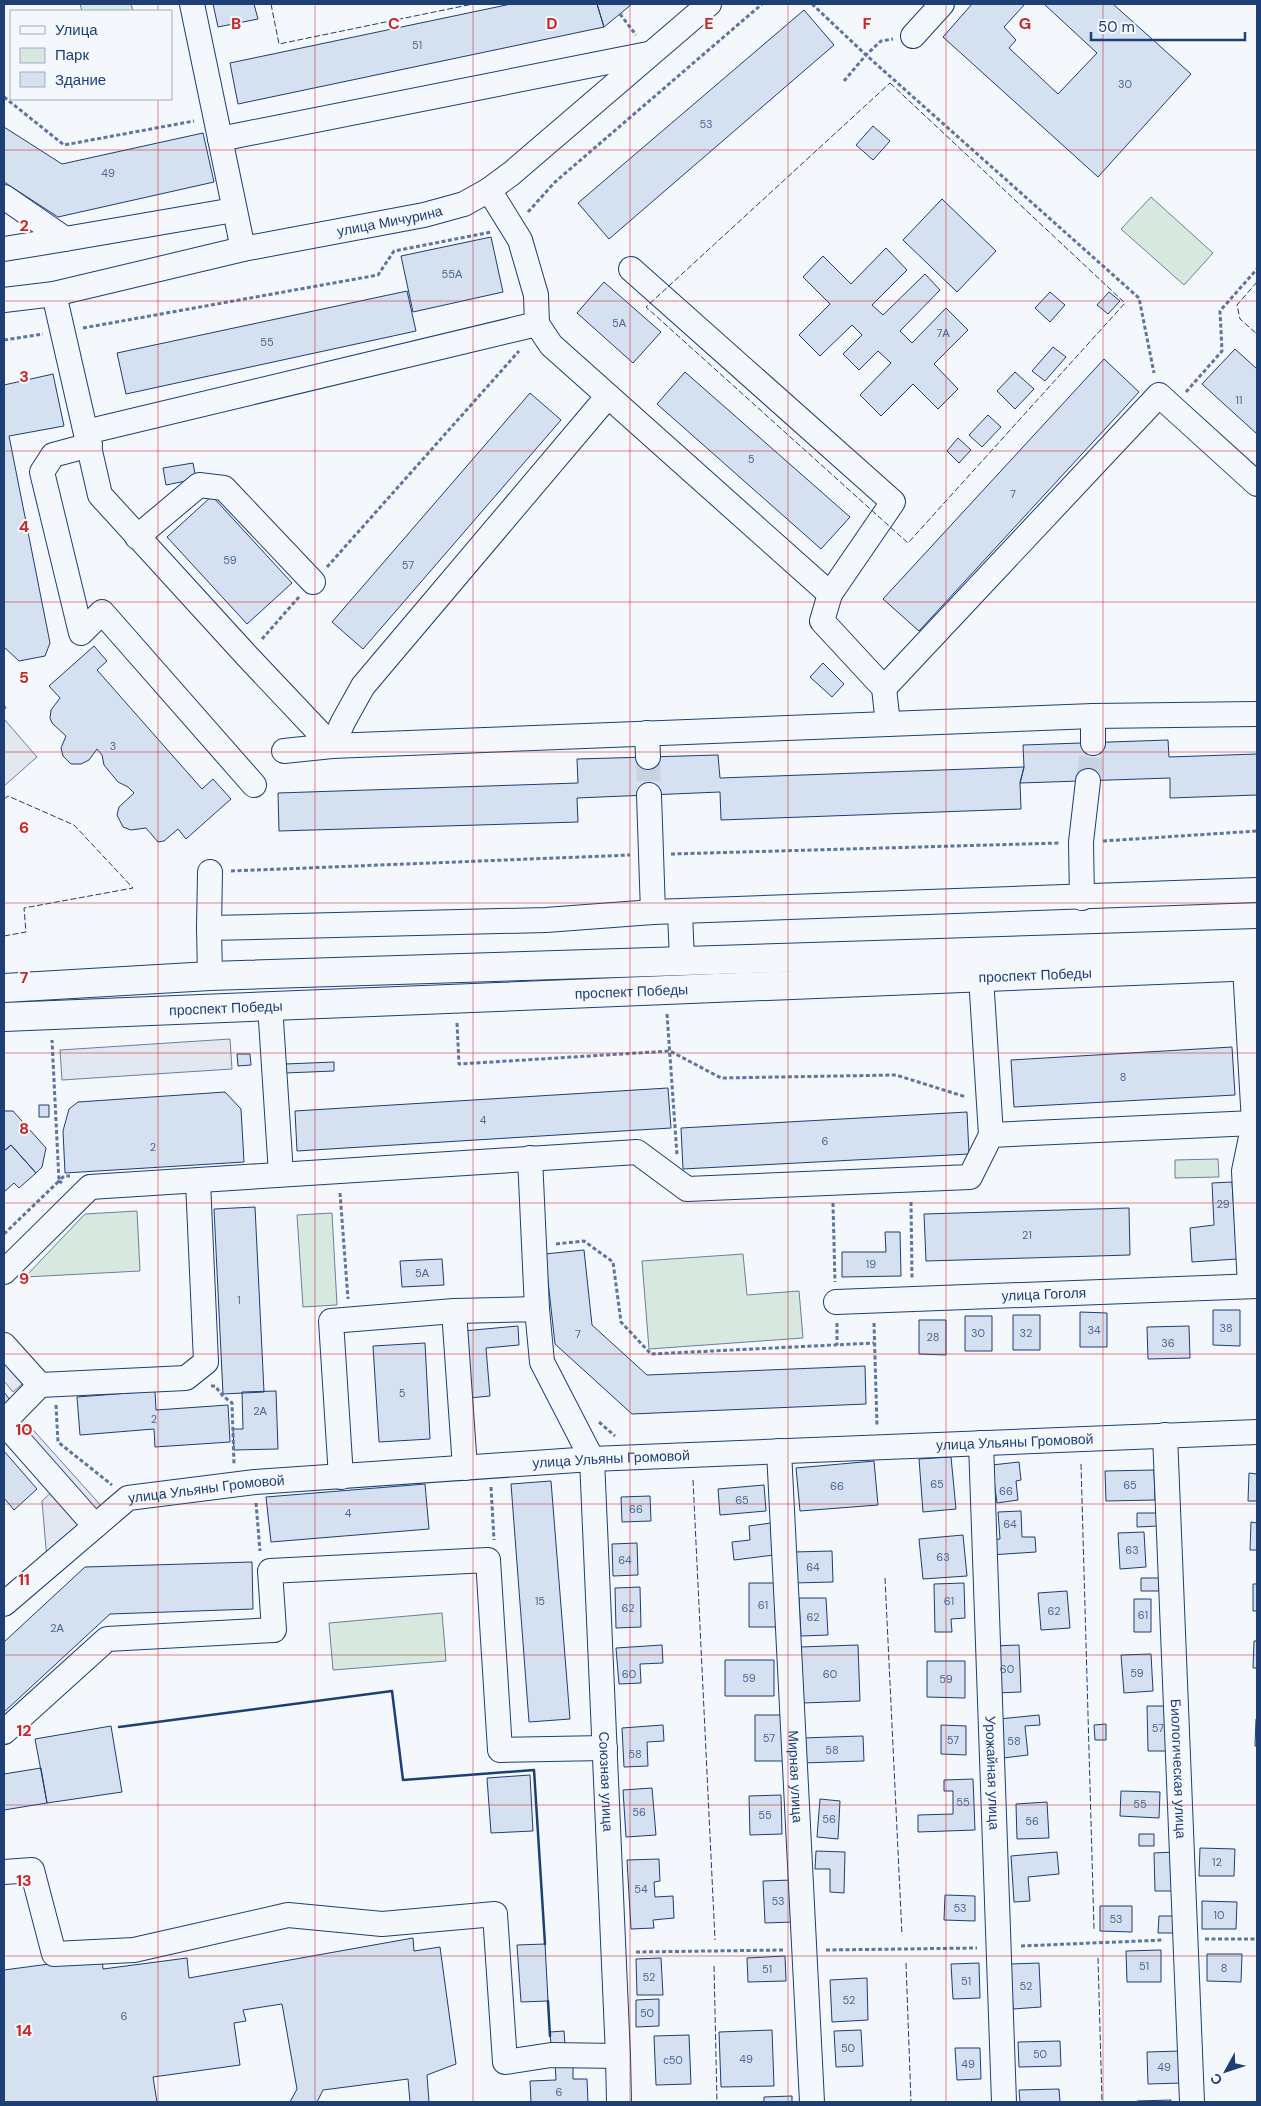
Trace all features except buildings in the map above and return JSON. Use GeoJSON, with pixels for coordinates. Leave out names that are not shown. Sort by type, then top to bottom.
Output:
{"type":"FeatureCollection","features":[{"type":"Feature","properties":{"kind":"main road","name":"проспект Победы"},"geometry":{"type":"LineString","coordinates":[[4,988],[210,976],[682,961],[1253,958]]}},
{"type":"Feature","properties":{"kind":"main road","name":"проспект Победы"},"geometry":{"type":"LineString","coordinates":[[4,1016],[981,977],[1253,958]]}},
{"type":"Feature","properties":{"kind":"street"},"geometry":{"type":"LineString","coordinates":[[192,4],[243,249]]}},
{"type":"Feature","properties":{"kind":"street","name":"улица Мичурина"},"geometry":{"type":"LineString","coordinates":[[4,300],[54,294],[243,249],[424,215],[464,204],[489,190],[709,4]]}},
{"type":"Feature","properties":{"kind":"street"},"geometry":{"type":"LineString","coordinates":[[913,36],[942,4]]}},
{"type":"Feature","properties":{"kind":"street"},"geometry":{"type":"LineString","coordinates":[[218,128],[649,54]]}},
{"type":"Feature","properties":{"kind":"street"},"geometry":{"type":"LineString","coordinates":[[489,190],[520,240],[536,295],[538,326],[551,345],[830,594]]}},
{"type":"Feature","properties":{"kind":"street"},"geometry":{"type":"LineString","coordinates":[[4,197],[65,239]]}},
{"type":"Feature","properties":{"kind":"street"},"geometry":{"type":"LineString","coordinates":[[4,249],[234,210]]}},
{"type":"Feature","properties":{"kind":"street"},"geometry":{"type":"LineString","coordinates":[[631,269],[893,502],[830,594],[822,621],[884,688],[888,724]]}},
{"type":"Feature","properties":{"kind":"street"},"geometry":{"type":"LineString","coordinates":[[54,294],[100,495],[332,746]]}},
{"type":"Feature","properties":{"kind":"street"},"geometry":{"type":"LineString","coordinates":[[254,785],[102,612],[81,633],[42,472],[53,455],[88,438],[538,326]]}},
{"type":"Feature","properties":{"kind":"street"},"geometry":{"type":"LineString","coordinates":[[332,746],[342,722],[363,686],[608,396]]}},
{"type":"Feature","properties":{"kind":"street"},"geometry":{"type":"LineString","coordinates":[[884,688],[1166,401],[1257,484]]}},
{"type":"Feature","properties":{"kind":"street"},"geometry":{"type":"LineString","coordinates":[[137,537],[198,484],[224,488],[312,582]]}},
{"type":"Feature","properties":{"kind":"street"},"geometry":{"type":"LineString","coordinates":[[284,751],[332,746],[1093,716],[1257,714]]}},
{"type":"Feature","properties":{"kind":"street"},"geometry":{"type":"LineString","coordinates":[[1093,716],[1093,742]]}},
{"type":"Feature","properties":{"kind":"street"},"geometry":{"type":"LineString","coordinates":[[647,733],[648,757]]}},
{"type":"Feature","properties":{"kind":"street"},"geometry":{"type":"LineString","coordinates":[[1082,898],[1081,842],[1088,781]]}},
{"type":"Feature","properties":{"kind":"street"},"geometry":{"type":"LineString","coordinates":[[649,795],[652,912]]}},
{"type":"Feature","properties":{"kind":"street"},"geometry":{"type":"LineString","coordinates":[[210,872],[210,976]]}},
{"type":"Feature","properties":{"kind":"street"},"geometry":{"type":"LineString","coordinates":[[210,928],[546,920],[652,912],[1082,898],[1257,890]]}},
{"type":"Feature","properties":{"kind":"street"},"geometry":{"type":"LineString","coordinates":[[680,912],[682,961]]}},
{"type":"Feature","properties":{"kind":"street","name":"улица Гоголя"},"geometry":{"type":"LineString","coordinates":[[836,1302],[1254,1286],[1244,1171],[1256,1124],[1253,958]]}},
{"type":"Feature","properties":{"kind":"street"},"geometry":{"type":"LineString","coordinates":[[4,1272],[90,1187],[637,1152],[687,1189],[970,1177],[991,1135],[981,977]]}},
{"type":"Feature","properties":{"kind":"street"},"geometry":{"type":"LineString","coordinates":[[270,1005],[281,1174]]}},
{"type":"Feature","properties":{"kind":"street"},"geometry":{"type":"LineString","coordinates":[[991,1135],[1256,1124]]}},
{"type":"Feature","properties":{"kind":"street"},"geometry":{"type":"LineString","coordinates":[[530,1158],[537,1309],[542,1362],[592,1459]]}},
{"type":"Feature","properties":{"kind":"street"},"geometry":{"type":"LineString","coordinates":[[95,1526],[4,1422],[48,1385],[186,1378],[206,1362],[198,1181]]}},
{"type":"Feature","properties":{"kind":"street"},"geometry":{"type":"LineString","coordinates":[[341,1477],[331,1321],[454,1312],[537,1309]]}},
{"type":"Feature","properties":{"kind":"street"},"geometry":{"type":"LineString","coordinates":[[454,1312],[465,1468]]}},
{"type":"Feature","properties":{"kind":"street"},"geometry":{"type":"LineString","coordinates":[[4,1345],[48,1385]]}},
{"type":"Feature","properties":{"kind":"street","name":"улица Ульяны Громовой"},"geometry":{"type":"LineString","coordinates":[[4,1604],[128,1498],[244,1484],[592,1459],[1257,1432]]}},
{"type":"Feature","properties":{"kind":"street","name":"Биологическая улица"},"geometry":{"type":"LineString","coordinates":[[1165,1435],[1192,2102]]}},
{"type":"Feature","properties":{"kind":"street","name":"Урожайная улица"},"geometry":{"type":"LineString","coordinates":[[981,1443],[997,1947],[1004,2102]]}},
{"type":"Feature","properties":{"kind":"street","name":"Мирная улица"},"geometry":{"type":"LineString","coordinates":[[779,1451],[812,2102]]}},
{"type":"Feature","properties":{"kind":"street","name":"Союзная улица"},"geometry":{"type":"LineString","coordinates":[[592,1459],[619,2102]]}},
{"type":"Feature","properties":{"kind":"street"},"geometry":{"type":"LineString","coordinates":[[4,1732],[107,1639],[274,1630],[270,1571],[488,1560],[500,1750],[605,1748]]}},
{"type":"Feature","properties":{"kind":"street"},"geometry":{"type":"LineString","coordinates":[[4,1872],[32,1870],[54,1954],[134,1950],[288,1915],[382,1924],[495,1914],[505,2062],[551,2055],[618,2056]]}},
{"type":"Feature","properties":{"kind":"path"},"geometry":{"type":"LineString","coordinates":[[812,4],[1139,298],[1166,401],[1222,351],[1220,311],[1257,269]]}},
{"type":"Feature","properties":{"kind":"path"},"geometry":{"type":"LineString","coordinates":[[844,81],[866,54],[881,41],[913,36]]}},
{"type":"Feature","properties":{"kind":"path"},"geometry":{"type":"LineString","coordinates":[[4,97],[64,145],[218,128]]}},
{"type":"Feature","properties":{"kind":"path"},"geometry":{"type":"LineString","coordinates":[[247,656],[538,326]]}},
{"type":"Feature","properties":{"kind":"path"},"geometry":{"type":"LineString","coordinates":[[210,872],[651,854],[1081,842],[1257,831]]}},
{"type":"Feature","properties":{"kind":"path"},"geometry":{"type":"LineString","coordinates":[[667,1008],[679,1183]]}},
{"type":"Feature","properties":{"kind":"path"},"geometry":{"type":"LineString","coordinates":[[457,1019],[459,1064],[670,1051],[721,1078],[896,1075],[989,1104]]}},
{"type":"Feature","properties":{"kind":"path"},"geometry":{"type":"LineString","coordinates":[[4,1234],[59,1181],[52,1040]]}},
{"type":"Feature","properties":{"kind":"path"},"geometry":{"type":"LineString","coordinates":[[339,1170],[349,1319]]}},
{"type":"Feature","properties":{"kind":"path"},"geometry":{"type":"LineString","coordinates":[[910,1179],[913,1298]]}},
{"type":"Feature","properties":{"kind":"path"},"geometry":{"type":"LineString","coordinates":[[833,1183],[837,1345]]}},
{"type":"Feature","properties":{"kind":"path"},"geometry":{"type":"LineString","coordinates":[[534,1246],[584,1241],[613,1262],[621,1322],[651,1354],[874,1343]]}},
{"type":"Feature","properties":{"kind":"path"},"geometry":{"type":"LineString","coordinates":[[873,1300],[878,1447]]}},
{"type":"Feature","properties":{"kind":"path"},"geometry":{"type":"LineString","coordinates":[[48,1385],[58,1442],[128,1498]]}},
{"type":"Feature","properties":{"kind":"path"},"geometry":{"type":"LineString","coordinates":[[205,1386],[215,1386],[232,1403],[244,1484],[261,1564],[270,1571]]}},
{"type":"Feature","properties":{"kind":"path"},"geometry":{"type":"LineString","coordinates":[[490,1486],[494,1546]]}},
{"type":"Feature","properties":{"kind":"path"},"geometry":{"type":"LineString","coordinates":[[614,1953],[997,1947],[1185,1939],[1257,1939]]}},
{"type":"Feature","properties":{"kind":"green space"},"geometry":{"type":"Polygon","coordinates":[[[80,4],[131,4],[133,10],[82,10],[80,4]]]}},
{"type":"Feature","properties":{"kind":"green space"},"geometry":{"type":"Polygon","coordinates":[[[1151,197],[1213,253],[1184,285],[1121,229],[1151,197]]]}},
{"type":"Feature","properties":{"kind":"green space"},"geometry":{"type":"Polygon","coordinates":[[[1218,1159],[1219,1177],[1175,1178],[1175,1160],[1218,1159]]]}},
{"type":"Feature","properties":{"kind":"green space"},"geometry":{"type":"Polygon","coordinates":[[[137,1211],[140,1271],[25,1277],[85,1214],[137,1211]]]}},
{"type":"Feature","properties":{"kind":"green space"},"geometry":{"type":"Polygon","coordinates":[[[332,1213],[337,1305],[303,1307],[297,1215],[332,1213]]]}},
{"type":"Feature","properties":{"kind":"green space"},"geometry":{"type":"Polygon","coordinates":[[[743,1254],[747,1295],[799,1291],[803,1338],[649,1349],[642,1261],[743,1254]]]}},
{"type":"Feature","properties":{"kind":"green space"},"geometry":{"type":"Polygon","coordinates":[[[442,1613],[446,1661],[333,1670],[329,1623],[442,1613]]]}},
{"type":"Feature","properties":{"kind":"shaded area"},"geometry":{"type":"Polygon","coordinates":[[[4,719],[37,757],[4,786],[4,719]]]}},
{"type":"Feature","properties":{"kind":"shaded area"},"geometry":{"type":"Polygon","coordinates":[[[230,1039],[232,1069],[62,1080],[60,1050],[230,1039]]]}},
{"type":"Feature","properties":{"kind":"shaded area"},"geometry":{"type":"Polygon","coordinates":[[[4,1334],[37,1371],[13,1392],[4,1381],[4,1334]]]}},
{"type":"Feature","properties":{"kind":"shaded area"},"geometry":{"type":"Polygon","coordinates":[[[26,1422],[104,1509],[47,1560],[42,1501],[56,1488],[10,1436],[26,1422]]]}},
{"type":"Feature","properties":{"kind":"tunnel"},"geometry":{"type":"LineString","coordinates":[[1088,781],[1093,743]]}},
{"type":"Feature","properties":{"kind":"tunnel"},"geometry":{"type":"LineString","coordinates":[[648,757],[649,795]]}},
{"type":"Feature","properties":{"kind":"fence"},"geometry":{"type":"LineString","coordinates":[[271,4],[279,44],[473,4]]}},
{"type":"Feature","properties":{"kind":"fence"},"geometry":{"type":"LineString","coordinates":[[890,83],[1125,303],[908,543],[646,307],[890,83]]}},
{"type":"Feature","properties":{"kind":"fence"},"geometry":{"type":"LineString","coordinates":[[1257,282],[1237,305],[1240,319],[1257,334]]}},
{"type":"Feature","properties":{"kind":"fence"},"geometry":{"type":"LineString","coordinates":[[4,799],[8,796],[74,825],[133,888],[24,908],[26,932],[4,936]]}},
{"type":"Feature","properties":{"kind":"fence"},"geometry":{"type":"LineString","coordinates":[[1081,1464],[1094,1929]]}},
{"type":"Feature","properties":{"kind":"fence"},"geometry":{"type":"LineString","coordinates":[[693,1480],[715,1940]]}},
{"type":"Feature","properties":{"kind":"fence"},"geometry":{"type":"LineString","coordinates":[[885,1578],[902,1935]]}},
{"type":"Feature","properties":{"kind":"fence"},"geometry":{"type":"LineString","coordinates":[[1098,1958],[1102,2102]]}},
{"type":"Feature","properties":{"kind":"fence"},"geometry":{"type":"LineString","coordinates":[[906,1963],[911,2102]]}},
{"type":"Feature","properties":{"kind":"fence"},"geometry":{"type":"LineString","coordinates":[[714,1966],[717,2102]]}},
{"type":"Feature","properties":{"kind":"wall"},"geometry":{"type":"LineString","coordinates":[[119,1727],[392,1691],[403,1780],[534,1770],[545,1944]]}},
{"type":"Feature","properties":{"kind":"wall"},"geometry":{"type":"LineString","coordinates":[[548,2001],[550,2036]]}}]}
